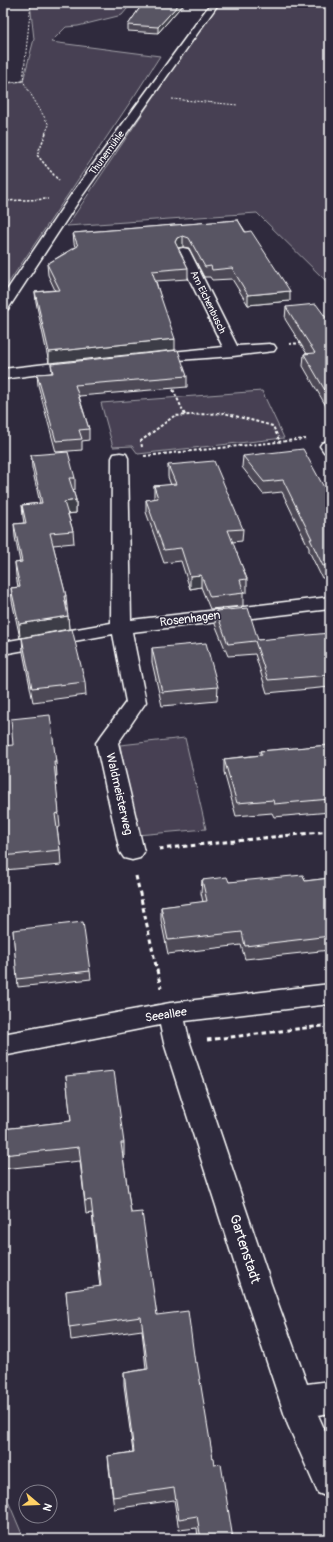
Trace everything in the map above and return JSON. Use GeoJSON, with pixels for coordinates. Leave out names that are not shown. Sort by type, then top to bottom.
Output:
{"type":"FeatureCollection","features":[{"type":"Feature","properties":{"kind":"street","name":"Thunemühle"},"geometry":{"type":"LineString","coordinates":[[3,306],[75,198],[215,3]]}},
{"type":"Feature","properties":{"kind":"street","name":"Am Eichenbusch"},"geometry":{"type":"LineString","coordinates":[[183,252],[233,352]]}},
{"type":"Feature","properties":{"kind":"street","name":"Am Eichenbusch"},"geometry":{"type":"LineString","coordinates":[[135,360],[269,348]]}},
{"type":"Feature","properties":{"kind":"street"},"geometry":{"type":"LineString","coordinates":[[3,374],[96,364]]}},
{"type":"Feature","properties":{"kind":"street"},"geometry":{"type":"LineString","coordinates":[[120,458],[122,627]]}},
{"type":"Feature","properties":{"kind":"street","name":"Rosenhagen"},"geometry":{"type":"LineString","coordinates":[[3,648],[122,627],[330,603]]}},
{"type":"Feature","properties":{"kind":"street","name":"Waldmeisterweg"},"geometry":{"type":"LineString","coordinates":[[122,627],[136,702],[107,744],[132,852]]}},
{"type":"Feature","properties":{"kind":"street","name":"Seeallee"},"geometry":{"type":"LineString","coordinates":[[3,1045],[170,1013],[330,994]]}},
{"type":"Feature","properties":{"kind":"street","name":"Gartenstadt"},"geometry":{"type":"LineString","coordinates":[[170,1013],[177,1043],[297,1402],[305,1425],[330,1481]]}},
{"type":"Feature","properties":{"kind":"street"},"geometry":{"type":"LineString","coordinates":[[297,1402],[330,1397]]}},
{"type":"Feature","properties":{"kind":"path"},"geometry":{"type":"LineString","coordinates":[[31,3],[23,81],[49,125],[37,155],[75,198]]}},
{"type":"Feature","properties":{"kind":"path"},"geometry":{"type":"LineString","coordinates":[[3,83],[23,81]]}},
{"type":"Feature","properties":{"kind":"path"},"geometry":{"type":"LineString","coordinates":[[150,95],[214,104],[238,105]]}},
{"type":"Feature","properties":{"kind":"path"},"geometry":{"type":"LineString","coordinates":[[3,200],[75,198]]}},
{"type":"Feature","properties":{"kind":"path"},"geometry":{"type":"LineString","coordinates":[[269,348],[302,343]]}},
{"type":"Feature","properties":{"kind":"path"},"geometry":{"type":"LineString","coordinates":[[159,357],[185,415]]}},
{"type":"Feature","properties":{"kind":"path"},"geometry":{"type":"LineString","coordinates":[[143,448],[141,441],[174,416],[224,412],[273,426],[280,442]]}},
{"type":"Feature","properties":{"kind":"path"},"geometry":{"type":"LineString","coordinates":[[120,458],[312,438],[329,448]]}},
{"type":"Feature","properties":{"kind":"path"},"geometry":{"type":"LineString","coordinates":[[170,1013],[159,978],[134,869],[132,852],[330,831]]}},
{"type":"Feature","properties":{"kind":"path"},"geometry":{"type":"LineString","coordinates":[[177,1043],[330,1026]]}},
{"type":"Feature","properties":{"kind":"shaded area"},"geometry":{"type":"Polygon","coordinates":[[[30,3],[132,3],[122,15],[78,26],[66,27],[51,42],[160,56],[3,291],[3,84],[23,81],[34,39],[30,3]]]}},
{"type":"Feature","properties":{"kind":"shaded area"},"geometry":{"type":"Polygon","coordinates":[[[219,3],[330,3],[330,285],[257,213],[67,226],[219,3]]]}},
{"type":"Feature","properties":{"kind":"shaded area"},"geometry":{"type":"Polygon","coordinates":[[[262,391],[284,438],[138,454],[132,446],[113,447],[101,403],[262,391]]]}},
{"type":"Feature","properties":{"kind":"shaded area"},"geometry":{"type":"Polygon","coordinates":[[[185,738],[206,829],[137,835],[120,745],[185,738]]]}},
{"type":"Feature","properties":{"kind":"shaded area"},"geometry":{"type":"Polygon","coordinates":[[[3,1489],[24,1539],[3,1539],[3,1489]]]}},
{"type":"Feature","properties":{"kind":"building"},"geometry":{"type":"Polygon","coordinates":[[[143,3],[180,3],[158,27],[128,25],[143,3]]]}},
{"type":"Feature","properties":{"kind":"building"},"geometry":{"type":"Polygon","coordinates":[[[238,220],[245,232],[251,231],[290,291],[248,295],[232,268],[212,270],[211,266],[205,267],[189,238],[183,236],[177,238],[175,242],[188,268],[152,271],[175,339],[49,352],[35,292],[60,290],[47,264],[78,246],[73,233],[238,220]]]}},
{"type":"Feature","properties":{"kind":"building"},"geometry":{"type":"Polygon","coordinates":[[[316,304],[327,319],[330,319],[330,399],[304,354],[315,353],[286,307],[316,304]]]}},
{"type":"Feature","properties":{"kind":"building"},"geometry":{"type":"Polygon","coordinates":[[[178,350],[187,376],[75,385],[89,429],[79,430],[82,439],[56,441],[37,374],[53,373],[51,364],[178,350]]]}},
{"type":"Feature","properties":{"kind":"building"},"geometry":{"type":"Polygon","coordinates":[[[303,449],[326,491],[328,490],[330,495],[330,565],[323,566],[310,539],[312,539],[283,480],[264,482],[243,456],[303,449]]]}},
{"type":"Feature","properties":{"kind":"building"},"geometry":{"type":"Polygon","coordinates":[[[68,452],[75,478],[69,478],[76,500],[64,502],[73,531],[50,533],[66,596],[64,596],[68,616],[19,624],[11,588],[20,587],[15,563],[22,562],[14,524],[26,523],[22,505],[42,503],[31,455],[68,452]]]}},
{"type":"Feature","properties":{"kind":"building"},"geometry":{"type":"Polygon","coordinates":[[[214,461],[243,529],[228,530],[247,579],[240,580],[244,593],[210,597],[201,575],[190,576],[181,548],[164,550],[146,500],[158,498],[154,486],[176,484],[168,465],[214,461]]]}},
{"type":"Feature","properties":{"kind":"building"},"geometry":{"type":"Polygon","coordinates":[[[248,608],[258,640],[329,633],[330,675],[268,680],[255,641],[228,644],[216,611],[248,608]]]}},
{"type":"Feature","properties":{"kind":"building"},"geometry":{"type":"Polygon","coordinates":[[[72,629],[85,682],[32,688],[22,638],[72,629]]]}},
{"type":"Feature","properties":{"kind":"building"},"geometry":{"type":"Polygon","coordinates":[[[206,643],[218,687],[162,692],[152,648],[206,643]]]}},
{"type":"Feature","properties":{"kind":"building"},"geometry":{"type":"Polygon","coordinates":[[[50,715],[56,762],[54,762],[59,813],[55,814],[60,850],[3,856],[3,746],[13,745],[11,719],[50,715]]]}},
{"type":"Feature","properties":{"kind":"building"},"geometry":{"type":"Polygon","coordinates":[[[330,745],[330,799],[274,804],[273,800],[237,803],[224,759],[262,755],[260,751],[330,745]]]}},
{"type":"Feature","properties":{"kind":"building"},"geometry":{"type":"Polygon","coordinates":[[[303,875],[305,881],[330,878],[330,936],[245,946],[242,932],[168,940],[161,907],[207,901],[202,880],[227,877],[229,882],[303,875]]]}},
{"type":"Feature","properties":{"kind":"building"},"geometry":{"type":"Polygon","coordinates":[[[83,922],[90,971],[17,979],[13,930],[83,922]]]}},
{"type":"Feature","properties":{"kind":"building"},"geometry":{"type":"Polygon","coordinates":[[[114,1071],[124,1143],[121,1143],[131,1213],[142,1212],[157,1315],[188,1311],[195,1363],[197,1362],[214,1465],[221,1464],[233,1539],[201,1539],[197,1516],[179,1519],[174,1488],[113,1497],[108,1456],[134,1452],[124,1373],[148,1369],[141,1317],[69,1327],[66,1291],[101,1286],[91,1200],[85,1201],[79,1147],[3,1155],[3,1129],[71,1121],[66,1076],[114,1071]]]}}]}
